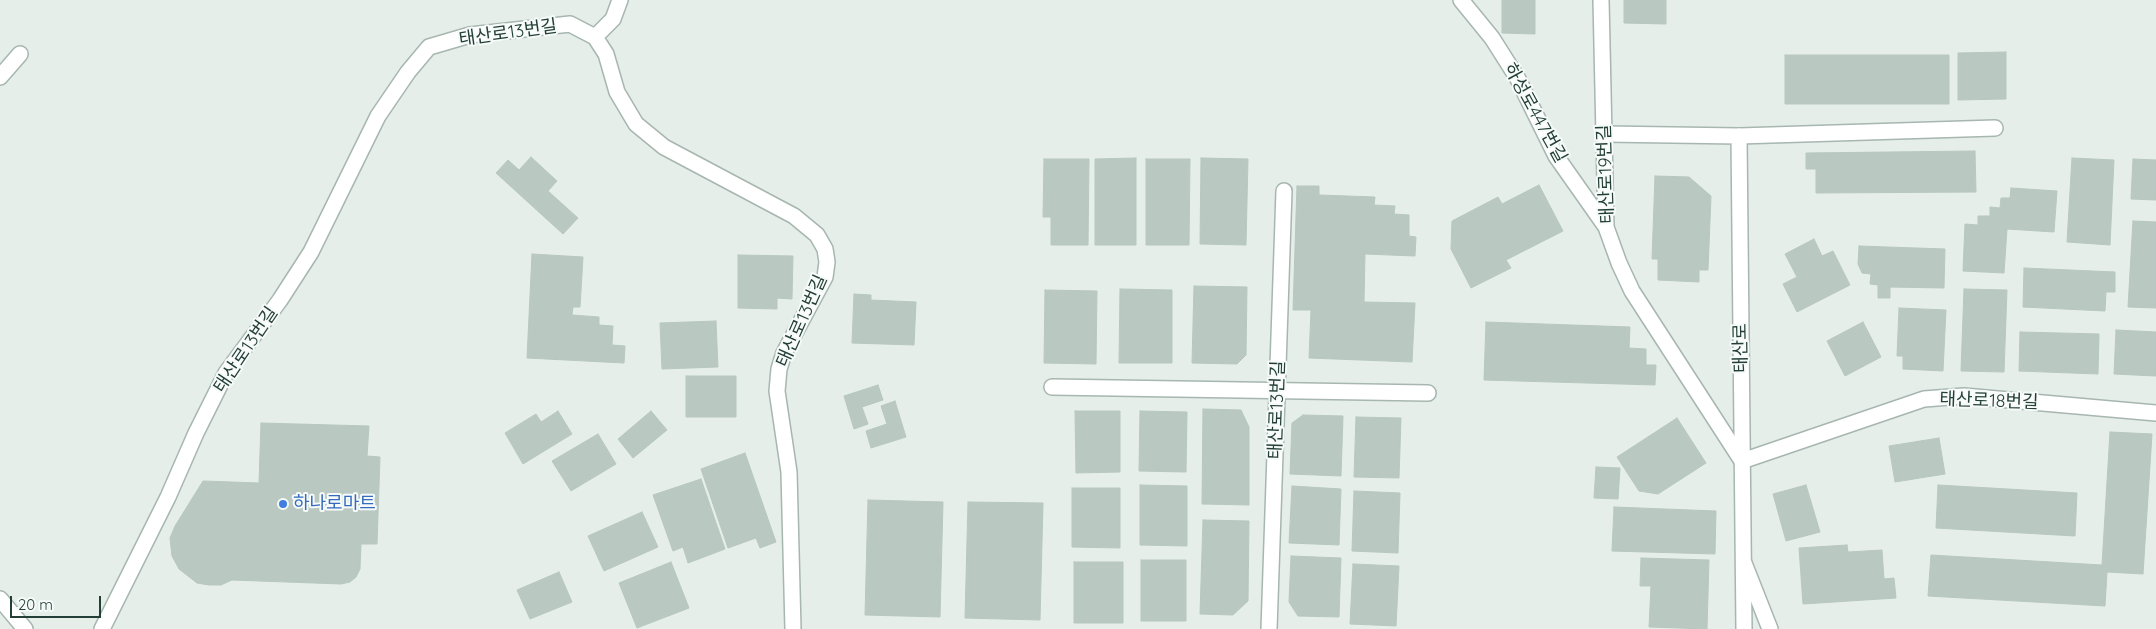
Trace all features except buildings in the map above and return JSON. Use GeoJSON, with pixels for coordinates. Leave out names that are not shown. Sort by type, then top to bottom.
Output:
{"type":"FeatureCollection","features":[{"type":"Feature","properties":{"kind":"street"},"geometry":{"type":"LineString","coordinates":[[595,37],[613,19],[620,0]]}},
{"type":"Feature","properties":{"kind":"street","name":"하성로447번길"},"geometry":{"type":"LineString","coordinates":[[1461,0],[1492,38],[1518,79],[1556,156],[1606,227]]}},
{"type":"Feature","properties":{"kind":"street","name":"태산로19번길"},"geometry":{"type":"LineString","coordinates":[[1601,0],[1606,227],[1619,263],[1632,291],[1742,461]]}},
{"type":"Feature","properties":{"kind":"street","name":"태산로13번길"},"geometry":{"type":"LineString","coordinates":[[102,629],[168,497],[196,433],[226,372],[280,300],[311,252],[378,116],[408,72],[429,48],[470,35],[570,24],[595,37],[606,54],[618,92],[636,124],[664,147],[794,216],[817,235],[825,249],[827,262],[825,276],[784,353],[779,369],[777,391],[789,472],[793,629]]}},
{"type":"Feature","properties":{"kind":"street"},"geometry":{"type":"LineString","coordinates":[[0,77],[20,54]]}},
{"type":"Feature","properties":{"kind":"street"},"geometry":{"type":"LineString","coordinates":[[1605,134],[1739,136],[1995,128]]}},
{"type":"Feature","properties":{"kind":"street","name":"태산로"},"geometry":{"type":"LineString","coordinates":[[1739,136],[1744,629]]}},
{"type":"Feature","properties":{"kind":"street","name":"태산로13번길"},"geometry":{"type":"LineString","coordinates":[[1269,629],[1284,191]]}},
{"type":"Feature","properties":{"kind":"street"},"geometry":{"type":"LineString","coordinates":[[1052,387],[1428,393]]}},
{"type":"Feature","properties":{"kind":"street","name":"태산로18번길"},"geometry":{"type":"LineString","coordinates":[[1742,461],[1924,399],[1964,396],[2156,413]]}},
{"type":"Feature","properties":{"kind":"street","name":"태산로"},"geometry":{"type":"LineString","coordinates":[[1743,560],[1770,629]]}},
{"type":"Feature","properties":{"kind":"street"},"geometry":{"type":"LineString","coordinates":[[0,598],[25,629]]}},
{"type":"Feature","properties":{"kind":"place","name":"하나로마트"},"geometry":{"type":"Point","coordinates":[283,504]}}]}
